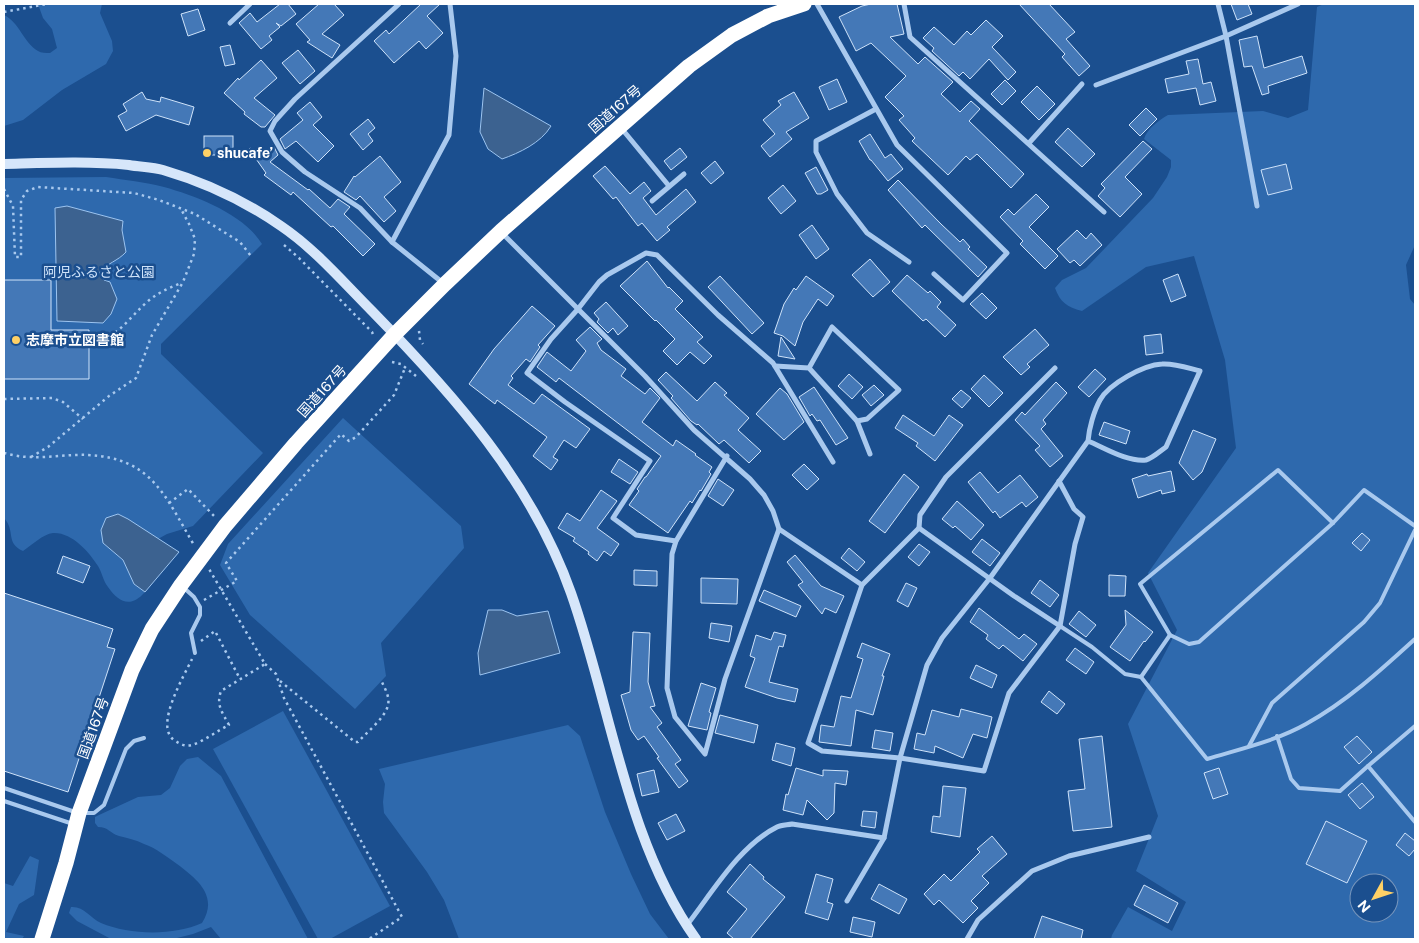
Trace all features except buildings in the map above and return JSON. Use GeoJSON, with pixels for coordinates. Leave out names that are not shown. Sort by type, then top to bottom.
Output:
{"type":"FeatureCollection","features":[{"type":"Feature","properties":{"kind":"highway","name":"国道167号"},"geometry":{"type":"LineString","coordinates":[[42,939],[78,819],[132,670],[152,630],[181,585],[225,526],[296,443],[395,334],[444,284],[501,231],[689,66],[732,34],[768,16],[804,4]]}},
{"type":"Feature","properties":{"kind":"street"},"geometry":{"type":"LineString","coordinates":[[230,22],[250,4]]}},
{"type":"Feature","properties":{"kind":"street"},"geometry":{"type":"LineString","coordinates":[[399,4],[296,99],[275,121],[270,131],[282,152],[305,172],[360,208],[392,242],[444,284]]}},
{"type":"Feature","properties":{"kind":"street"},"geometry":{"type":"LineString","coordinates":[[392,242],[449,134],[456,56],[450,4]]}},
{"type":"Feature","properties":{"kind":"street"},"geometry":{"type":"LineString","coordinates":[[817,4],[896,145],[1007,253],[963,300],[934,274]]}},
{"type":"Feature","properties":{"kind":"street"},"geometry":{"type":"LineString","coordinates":[[904,4],[910,37],[1104,212]]}},
{"type":"Feature","properties":{"kind":"street"},"geometry":{"type":"LineString","coordinates":[[1218,4],[1226,36],[1257,206]]}},
{"type":"Feature","properties":{"kind":"street"},"geometry":{"type":"LineString","coordinates":[[1096,85],[1226,36],[1298,4]]}},
{"type":"Feature","properties":{"kind":"street"},"geometry":{"type":"LineString","coordinates":[[1029,143],[1082,84]]}},
{"type":"Feature","properties":{"kind":"street"},"geometry":{"type":"LineString","coordinates":[[876,109],[816,141],[816,152],[837,194],[867,234],[909,262]]}},
{"type":"Feature","properties":{"kind":"street"},"geometry":{"type":"LineString","coordinates":[[620,127],[669,186]]}},
{"type":"Feature","properties":{"kind":"street"},"geometry":{"type":"LineString","coordinates":[[4,164],[108,163],[159,168],[194,180],[237,199],[282,226],[328,266],[395,334],[444,388],[478,428],[522,492],[545,533],[570,590],[637,818],[660,875],[696,939]]}},
{"type":"Feature","properties":{"kind":"street"},"geometry":{"type":"LineString","coordinates":[[652,201],[684,174]]}},
{"type":"Feature","properties":{"kind":"street"},"geometry":{"type":"LineString","coordinates":[[501,231],[644,376],[694,430],[727,456],[750,478],[764,495],[773,511],[779,529],[862,585]]}},
{"type":"Feature","properties":{"kind":"street"},"geometry":{"type":"LineString","coordinates":[[676,541],[636,536],[613,518],[650,462],[565,402],[528,373],[551,339],[599,282],[607,275],[646,253],[652,253],[657,256],[774,366],[833,462]]}},
{"type":"Feature","properties":{"kind":"street"},"geometry":{"type":"LineString","coordinates":[[809,368],[832,327],[900,390],[867,419],[858,421]]}},
{"type":"Feature","properties":{"kind":"street"},"geometry":{"type":"LineString","coordinates":[[847,901],[884,838],[900,758],[926,665],[942,638],[990,578],[1088,441],[1089,432],[1100,400],[1112,387],[1141,369],[1162,364],[1200,370],[1166,447],[1156,455],[1147,460],[1131,459],[1088,441]]}},
{"type":"Feature","properties":{"kind":"street"},"geometry":{"type":"LineString","coordinates":[[774,366],[809,368],[858,421],[870,454]]}},
{"type":"Feature","properties":{"kind":"street"},"geometry":{"type":"LineString","coordinates":[[1055,368],[946,477],[920,514],[919,528],[862,585],[808,743],[822,751],[900,758],[984,771],[1009,693],[1060,626],[1073,554],[1083,517],[1074,509],[1060,481]]}},
{"type":"Feature","properties":{"kind":"street"},"geometry":{"type":"LineString","coordinates":[[727,456],[676,541],[672,554],[666,688],[676,717],[705,754],[725,680],[779,529]]}},
{"type":"Feature","properties":{"kind":"street"},"geometry":{"type":"LineString","coordinates":[[919,528],[1014,596],[1060,626]]}},
{"type":"Feature","properties":{"kind":"street"},"geometry":{"type":"LineString","coordinates":[[687,926],[740,857],[758,840],[778,827],[792,824],[884,838]]}},
{"type":"Feature","properties":{"kind":"street"},"geometry":{"type":"LineString","coordinates":[[967,939],[978,920],[1032,871],[1069,856],[1148,837]]}},
{"type":"Feature","properties":{"kind":"lane"},"geometry":{"type":"LineString","coordinates":[[1333,524],[1278,470],[1140,584],[1170,635],[1189,644],[1199,642],[1333,524],[1364,490],[1415,526]]}},
{"type":"Feature","properties":{"kind":"lane"},"geometry":{"type":"LineString","coordinates":[[1249,746],[1272,703],[1364,622],[1380,603],[1415,530]]}},
{"type":"Feature","properties":{"kind":"lane"},"geometry":{"type":"LineString","coordinates":[[181,585],[199,604],[200,615],[191,632],[195,653]]}},
{"type":"Feature","properties":{"kind":"lane"},"geometry":{"type":"LineString","coordinates":[[1060,626],[1092,648],[1124,674],[1141,678],[1207,759],[1305,725],[1366,683],[1415,639]]}},
{"type":"Feature","properties":{"kind":"lane"},"geometry":{"type":"LineString","coordinates":[[1141,678],[1170,635]]}},
{"type":"Feature","properties":{"kind":"lane"},"geometry":{"type":"LineString","coordinates":[[1277,736],[1291,779],[1299,788],[1340,791],[1415,726]]}},
{"type":"Feature","properties":{"kind":"lane"},"geometry":{"type":"LineString","coordinates":[[4,802],[78,819],[94,814],[104,805],[126,749],[134,741],[144,738]]}},
{"type":"Feature","properties":{"kind":"lane"},"geometry":{"type":"LineString","coordinates":[[1368,766],[1415,822]]}},
{"type":"Feature","properties":{"kind":"lane"},"geometry":{"type":"LineString","coordinates":[[4,788],[78,819]]}},
{"type":"Feature","properties":{"kind":"path"},"geometry":{"type":"LineString","coordinates":[[4,12],[47,4]]}},
{"type":"Feature","properties":{"kind":"path"},"geometry":{"type":"LineString","coordinates":[[4,189],[13,206],[15,257],[21,257],[21,200],[27,191],[38,187],[134,193],[159,200],[195,214],[240,242],[251,256]]}},
{"type":"Feature","properties":{"kind":"path"},"geometry":{"type":"LineString","coordinates":[[30,457],[48,447],[109,396],[136,378],[152,335],[183,282],[194,254],[195,238],[180,208]]}},
{"type":"Feature","properties":{"kind":"path"},"geometry":{"type":"LineString","coordinates":[[278,239],[372,332]]}},
{"type":"Feature","properties":{"kind":"path"},"geometry":{"type":"LineString","coordinates":[[92,344],[103,341],[113,335],[148,301],[163,290],[183,282]]}},
{"type":"Feature","properties":{"kind":"path"},"geometry":{"type":"LineString","coordinates":[[421,328],[418,333],[423,344]]}},
{"type":"Feature","properties":{"kind":"path"},"geometry":{"type":"LineString","coordinates":[[392,362],[405,367],[418,378]]}},
{"type":"Feature","properties":{"kind":"path"},"geometry":{"type":"LineString","coordinates":[[199,604],[237,581],[226,563],[341,434],[349,441],[356,437],[394,395],[405,367]]}},
{"type":"Feature","properties":{"kind":"path"},"geometry":{"type":"LineString","coordinates":[[4,399],[58,399],[83,419]]}},
{"type":"Feature","properties":{"kind":"path"},"geometry":{"type":"LineString","coordinates":[[4,453],[30,457],[87,454],[116,458],[132,464],[158,485],[194,545]]}},
{"type":"Feature","properties":{"kind":"path"},"geometry":{"type":"LineString","coordinates":[[169,503],[188,489],[215,517]]}},
{"type":"Feature","properties":{"kind":"path"},"geometry":{"type":"LineString","coordinates":[[204,561],[265,664],[276,674],[284,698],[402,917],[369,939]]}},
{"type":"Feature","properties":{"kind":"path"},"geometry":{"type":"LineString","coordinates":[[240,679],[215,631],[200,641],[170,706],[167,726],[170,738],[181,745],[191,745],[229,724],[221,712],[218,700],[220,691],[240,679],[265,664]]}},
{"type":"Feature","properties":{"kind":"path"},"geometry":{"type":"LineString","coordinates":[[278,680],[355,742],[358,742],[382,716],[388,706],[388,697],[382,682]]}},
{"type":"Feature","properties":{"kind":"green space"},"geometry":{"type":"Polygon","coordinates":[[[38,4],[102,4],[100,13],[112,41],[113,51],[106,64],[62,90],[23,120],[4,126],[4,15],[14,23],[29,43],[38,51],[50,53],[57,48],[52,29],[43,18],[38,4]]]}},
{"type":"Feature","properties":{"kind":"green space"},"geometry":{"type":"Polygon","coordinates":[[[1324,4],[1415,4],[1415,245],[1406,265],[1410,299],[1415,305],[1415,939],[1111,939],[1128,907],[1172,931],[1186,902],[1136,871],[1158,816],[1128,724],[1177,630],[1148,573],[1236,448],[1225,360],[1194,256],[1146,267],[1082,311],[1072,308],[1065,303],[1059,297],[1055,288],[1062,280],[1086,268],[1153,198],[1167,177],[1171,167],[1171,160],[1144,139],[1151,128],[1161,119],[1168,115],[1263,111],[1288,118],[1308,110],[1317,7],[1324,4]]]}},
{"type":"Feature","properties":{"kind":"green space","name":"阿児ふるさと公園"},"geometry":{"type":"Polygon","coordinates":[[[106,177],[164,187],[204,201],[232,215],[254,233],[262,244],[161,344],[161,354],[263,453],[193,526],[167,534],[158,539],[143,530],[103,543],[123,560],[134,584],[145,592],[130,602],[116,597],[106,585],[94,561],[85,549],[73,539],[53,533],[41,538],[23,551],[14,544],[10,528],[4,518],[4,178],[106,177]]]}},
{"type":"Feature","properties":{"kind":"green space"},"geometry":{"type":"Polygon","coordinates":[[[343,418],[461,526],[464,548],[381,643],[386,676],[355,709],[250,615],[220,565],[228,544],[343,418]]]}},
{"type":"Feature","properties":{"kind":"green space"},"geometry":{"type":"Polygon","coordinates":[[[283,711],[390,906],[330,939],[318,939],[213,749],[283,711]]]}},
{"type":"Feature","properties":{"kind":"green space"},"geometry":{"type":"Polygon","coordinates":[[[568,725],[580,736],[605,812],[631,874],[650,914],[669,939],[459,939],[444,900],[427,872],[384,813],[385,784],[379,769],[568,725]]]}},
{"type":"Feature","properties":{"kind":"green space"},"geometry":{"type":"Polygon","coordinates":[[[198,757],[221,776],[308,939],[221,939],[211,927],[173,939],[111,939],[77,921],[69,913],[71,907],[80,908],[101,923],[138,932],[165,932],[202,923],[207,913],[207,896],[192,876],[153,848],[138,841],[116,835],[105,828],[98,827],[95,823],[95,817],[138,797],[161,795],[170,788],[180,766],[187,759],[198,757]]]}},
{"type":"Feature","properties":{"kind":"green space"},"geometry":{"type":"Polygon","coordinates":[[[30,856],[39,860],[34,895],[19,904],[6,932],[24,936],[22,939],[4,939],[4,883],[13,886],[30,856]]]}},
{"type":"Feature","properties":{"kind":"shaded area"},"geometry":{"type":"Polygon","coordinates":[[[484,88],[551,126],[536,142],[502,159],[488,149],[480,132],[484,88]]]}},
{"type":"Feature","properties":{"kind":"shaded area"},"geometry":{"type":"Polygon","coordinates":[[[67,206],[123,221],[122,230],[126,252],[99,273],[104,280],[110,282],[117,299],[111,314],[103,323],[57,321],[55,208],[67,206]]]}},
{"type":"Feature","properties":{"kind":"shaded area"},"geometry":{"type":"Polygon","coordinates":[[[118,514],[179,552],[145,592],[134,584],[123,560],[103,543],[101,530],[106,518],[118,514]]]}},
{"type":"Feature","properties":{"kind":"shaded area"},"geometry":{"type":"Polygon","coordinates":[[[488,610],[502,610],[517,616],[548,611],[560,653],[480,675],[478,653],[488,610]]]}},
{"type":"Feature","properties":{"kind":"place","name":"shucafe’"},"geometry":{"type":"Point","coordinates":[207,153]}},
{"type":"Feature","properties":{"kind":"place","name":"志摩市立図書館"},"geometry":{"type":"Point","coordinates":[16,340]}}]}
